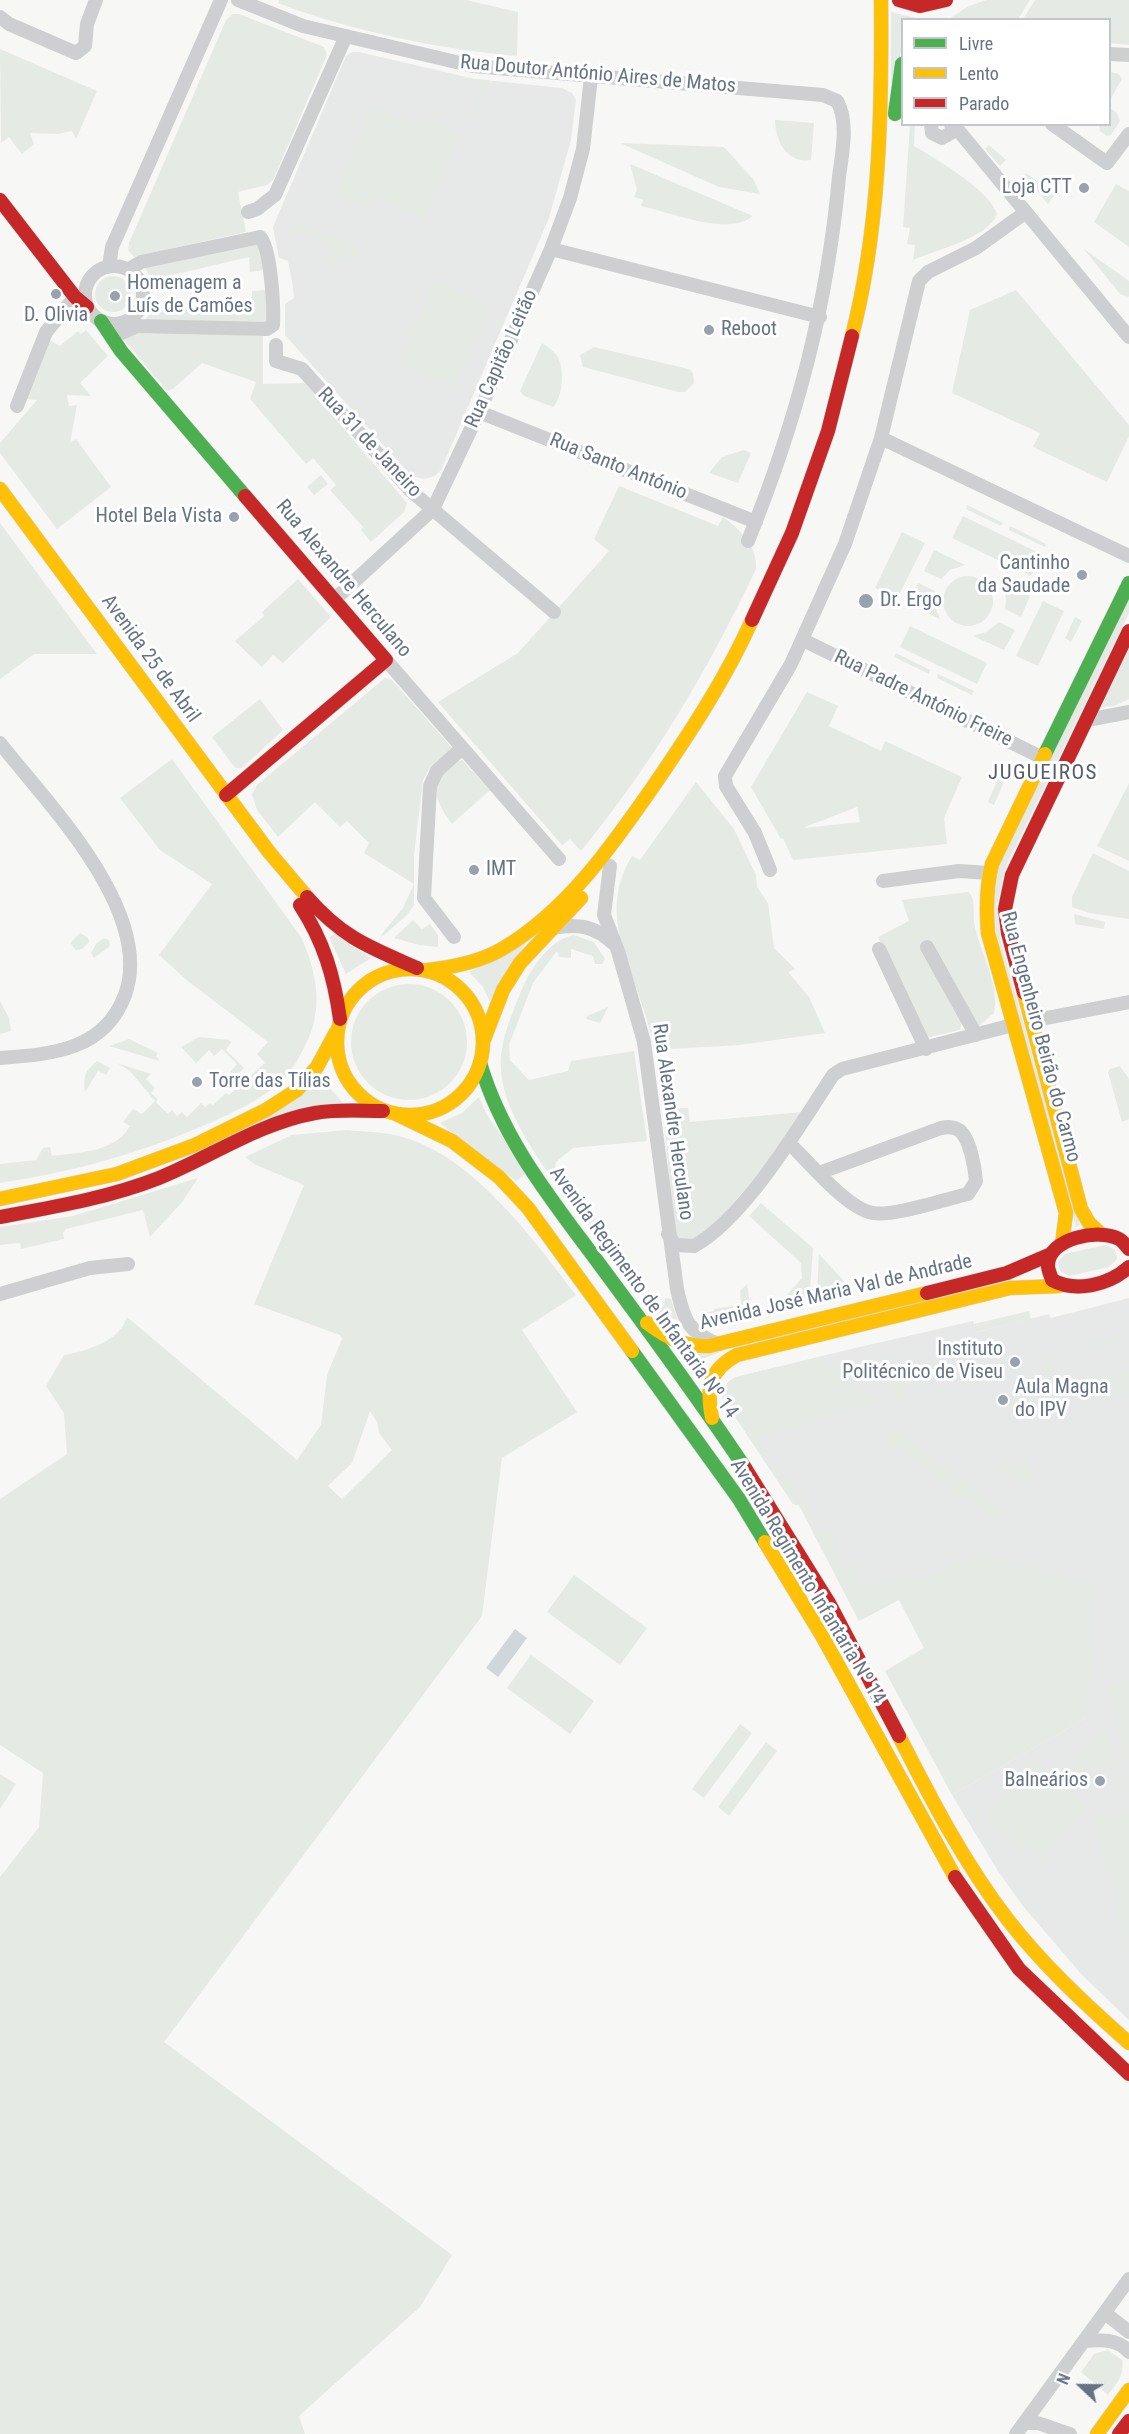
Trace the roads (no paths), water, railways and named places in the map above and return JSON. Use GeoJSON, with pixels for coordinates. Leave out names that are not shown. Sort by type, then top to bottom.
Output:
{"type":"FeatureCollection","features":[{"type":"Feature","properties":{"kind":"main road"},"geometry":{"type":"LineString","coordinates":[[0,1199],[117,1174],[195,1145],[266,1110],[297,1090],[317,1067],[345,1007],[360,987],[380,974],[403,968],[422,969],[460,965],[508,945],[576,884],[619,834],[675,758],[728,669],[765,595],[800,517],[825,446],[848,360],[862,295],[873,222],[882,129],[881,0]]}},
{"type":"Feature","properties":{"kind":"main road"},"geometry":{"type":"LineString","coordinates":[[899,0],[920,6],[945,1]]}},
{"type":"Feature","properties":{"kind":"main road"},"geometry":{"type":"LineString","coordinates":[[932,18],[945,1]]}},
{"type":"Feature","properties":{"kind":"main road"},"geometry":{"type":"LineString","coordinates":[[895,125],[897,85],[901,71]]}},
{"type":"Feature","properties":{"kind":"main road"},"geometry":{"type":"LineString","coordinates":[[0,200],[75,297],[87,307]]}},
{"type":"Feature","properties":{"kind":"main road"},"geometry":{"type":"LineString","coordinates":[[866,338],[889,205]]}},
{"type":"Feature","properties":{"kind":"main road","name":"Rua Alexandre Herculano"},"geometry":{"type":"LineString","coordinates":[[101,321],[121,351],[386,660]]}},
{"type":"Feature","properties":{"kind":"main road"},"geometry":{"type":"LineString","coordinates":[[837,450],[845,422]]}},
{"type":"Feature","properties":{"kind":"main road","name":"Avenida 25 de Abril"},"geometry":{"type":"LineString","coordinates":[[0,489],[269,852],[323,915],[343,933],[378,952],[422,969]]}},
{"type":"Feature","properties":{"kind":"main road"},"geometry":{"type":"LineString","coordinates":[[0,1217],[122,1191],[201,1160],[272,1125],[313,1113],[414,1115],[439,1109],[460,1096],[475,1077],[483,1042],[510,978],[520,963],[610,866],[668,790],[714,720],[760,634],[810,525]]}},
{"type":"Feature","properties":{"kind":"main road","name":"Rua Engenheiro Beirão do Carmo"},"geometry":{"type":"LineString","coordinates":[[1062,1244],[1066,1213],[988,933],[985,897],[989,873],[1129,583]]}},
{"type":"Feature","properties":{"kind":"main road","name":"Rua Engenheiro Beirão do Carmo"},"geometry":{"type":"LineString","coordinates":[[1115,1235],[1089,1223],[1081,1209],[1008,933],[1005,909],[1012,875],[1129,632]]}},
{"type":"Feature","properties":{"kind":"main road"},"geometry":{"type":"LineString","coordinates":[[226,795],[386,660]]}},
{"type":"Feature","properties":{"kind":"main road","name":"Avenida 25 de Abril"},"geometry":{"type":"LineString","coordinates":[[269,852],[285,883],[321,936],[330,958],[338,1025]]}},
{"type":"Feature","properties":{"kind":"main road"},"geometry":{"type":"LineString","coordinates":[[422,969],[448,979],[465,992],[477,1010],[483,1042]]}},
{"type":"Feature","properties":{"kind":"main road"},"geometry":{"type":"LineString","coordinates":[[338,1025],[336,1049],[342,1071],[353,1089],[370,1104],[390,1113]]}},
{"type":"Feature","properties":{"kind":"main road","name":"Avenida Regimento de Infantaria Nº 14"},"geometry":{"type":"LineString","coordinates":[[480,1063],[486,1087],[502,1125],[534,1176],[638,1316],[759,1488],[838,1620],[909,1755],[971,1865],[996,1903],[1039,1955],[1129,2043]]}},
{"type":"Feature","properties":{"kind":"main road","name":"Avenida Regimento Infantaria Nº 14"},"geometry":{"type":"LineString","coordinates":[[390,1113],[451,1139],[473,1154],[497,1173],[528,1208],[740,1499],[821,1634],[952,1873],[981,1918],[1019,1970],[1129,2074]]}},
{"type":"Feature","properties":{"kind":"main road"},"geometry":{"type":"LineString","coordinates":[[1115,1235],[1129,1249]]}},
{"type":"Feature","properties":{"kind":"main road","name":"Avenida José Maria Val de Andrade"},"geometry":{"type":"LineString","coordinates":[[638,1316],[676,1343],[694,1347],[718,1344],[1007,1273],[1049,1255],[1062,1244],[1115,1235]]}},
{"type":"Feature","properties":{"kind":"main road"},"geometry":{"type":"LineString","coordinates":[[1049,1255],[1048,1274],[1059,1286]]}},
{"type":"Feature","properties":{"kind":"main road","name":"Avenida José Maria Val de Andrade"},"geometry":{"type":"LineString","coordinates":[[713,1423],[707,1396],[712,1377],[719,1365],[737,1355],[1010,1288],[1059,1286],[1068,1288],[1113,1279],[1123,1274],[1129,1267]]}},
{"type":"Feature","properties":{"kind":"main road"},"geometry":{"type":"LineString","coordinates":[[1098,2434],[1129,2390]]}},
{"type":"Feature","properties":{"kind":"main road"},"geometry":{"type":"LineString","coordinates":[[1119,2434],[1129,2421]]}},
{"type":"Feature","properties":{"kind":"street"},"geometry":{"type":"LineString","coordinates":[[0,16],[9,24],[76,53],[85,46],[87,24],[96,0]]}},
{"type":"Feature","properties":{"kind":"street"},"geometry":{"type":"LineString","coordinates":[[109,266],[112,247],[221,0]]}},
{"type":"Feature","properties":{"kind":"street","name":"Rua Doutor António Aires de Matos"},"geometry":{"type":"LineString","coordinates":[[238,0],[289,22],[473,66],[823,95],[837,101],[843,114],[837,203],[820,316]]}},
{"type":"Feature","properties":{"kind":"street"},"geometry":{"type":"LineString","coordinates":[[248,212],[257,209],[275,195],[346,36]]}},
{"type":"Feature","properties":{"kind":"street"},"geometry":{"type":"LineString","coordinates":[[1111,54],[1129,55]]}},
{"type":"Feature","properties":{"kind":"street","name":"Rua Capitão Leitão"},"geometry":{"type":"LineString","coordinates":[[335,599],[433,509],[479,412],[551,249],[570,198],[583,149],[591,77]]}},
{"type":"Feature","properties":{"kind":"street"},"geometry":{"type":"LineString","coordinates":[[931,126],[932,133],[973,149]]}},
{"type":"Feature","properties":{"kind":"street"},"geometry":{"type":"LineString","coordinates":[[942,138],[951,133],[953,126]]}},
{"type":"Feature","properties":{"kind":"street"},"geometry":{"type":"LineString","coordinates":[[955,126],[1129,337]]}},
{"type":"Feature","properties":{"kind":"street"},"geometry":{"type":"LineString","coordinates":[[1055,126],[1107,163],[1129,135]]}},
{"type":"Feature","properties":{"kind":"street"},"geometry":{"type":"LineString","coordinates":[[770,870],[755,833],[732,797],[725,779],[803,640],[845,544],[881,438],[919,281],[928,272],[976,248],[1026,212]]}},
{"type":"Feature","properties":{"kind":"street"},"geometry":{"type":"LineString","coordinates":[[260,237],[264,242],[273,325],[267,329],[127,327],[101,321],[87,307],[86,285],[95,272],[109,266],[129,269],[141,262],[260,237]]}},
{"type":"Feature","properties":{"kind":"street"},"geometry":{"type":"LineString","coordinates":[[551,249],[820,316],[787,437],[748,541]]}},
{"type":"Feature","properties":{"kind":"street"},"geometry":{"type":"LineString","coordinates":[[121,351],[127,327],[143,300],[142,286],[129,269]]}},
{"type":"Feature","properties":{"kind":"street"},"geometry":{"type":"LineString","coordinates":[[17,406],[46,332],[56,316],[75,297]]}},
{"type":"Feature","properties":{"kind":"street","name":"Rua 31 de Janeiro"},"geometry":{"type":"LineString","coordinates":[[276,345],[276,361],[302,369],[411,491],[554,612]]}},
{"type":"Feature","properties":{"kind":"street","name":"Rua Santo António"},"geometry":{"type":"LineString","coordinates":[[479,412],[756,522]]}},
{"type":"Feature","properties":{"kind":"street"},"geometry":{"type":"LineString","coordinates":[[881,438],[1129,556]]}},
{"type":"Feature","properties":{"kind":"street","name":"Rua Padre António Freire"},"geometry":{"type":"LineString","coordinates":[[803,640],[1043,758]]}},
{"type":"Feature","properties":{"kind":"street","name":"Rua Alexandre Herculano"},"geometry":{"type":"LineString","coordinates":[[386,660],[559,859]]}},
{"type":"Feature","properties":{"kind":"street"},"geometry":{"type":"LineString","coordinates":[[1087,720],[1125,713]]}},
{"type":"Feature","properties":{"kind":"street"},"geometry":{"type":"LineString","coordinates":[[0,743],[84,850],[114,898],[125,926],[130,963],[128,986],[119,1011],[96,1036],[66,1049],[0,1058]]}},
{"type":"Feature","properties":{"kind":"street"},"geometry":{"type":"LineString","coordinates":[[454,937],[424,898],[430,786],[437,771],[462,748]]}},
{"type":"Feature","properties":{"kind":"street","name":"Rua Alexandre Herculano"},"geometry":{"type":"LineString","coordinates":[[610,866],[604,915],[616,946],[644,1042],[676,1289],[687,1323],[695,1333],[718,1344]]}},
{"type":"Feature","properties":{"kind":"street"},"geometry":{"type":"LineString","coordinates":[[883,881],[959,871],[989,873]]}},
{"type":"Feature","properties":{"kind":"street"},"geometry":{"type":"LineString","coordinates":[[553,928],[580,924],[597,931],[616,946]]}},
{"type":"Feature","properties":{"kind":"street"},"geometry":{"type":"LineString","coordinates":[[927,947],[976,1035]]}},
{"type":"Feature","properties":{"kind":"street"},"geometry":{"type":"LineString","coordinates":[[879,949],[926,1049]]}},
{"type":"Feature","properties":{"kind":"street"},"geometry":{"type":"LineString","coordinates":[[1031,1021],[1129,1002]]}},
{"type":"Feature","properties":{"kind":"street"},"geometry":{"type":"LineString","coordinates":[[668,1234],[675,1245],[687,1247],[701,1242],[738,1206],[789,1143],[833,1075],[842,1069],[1013,1025]]}},
{"type":"Feature","properties":{"kind":"street"},"geometry":{"type":"LineString","coordinates":[[789,1143],[819,1173],[852,1203],[874,1214],[968,1194],[976,1180],[966,1139],[961,1131],[953,1127],[940,1128],[819,1173]]}},
{"type":"Feature","properties":{"kind":"street"},"geometry":{"type":"LineString","coordinates":[[0,1294],[90,1268],[128,1264]]}},
{"type":"Feature","properties":{"kind":"street"},"geometry":{"type":"LineString","coordinates":[[1021,2428],[1129,2279]]}},
{"type":"Feature","properties":{"kind":"street"},"geometry":{"type":"LineString","coordinates":[[1105,2313],[1129,2332]]}},
{"type":"Feature","properties":{"kind":"street"},"geometry":{"type":"LineString","coordinates":[[1084,2341],[1113,2342],[1120,2344],[1129,2352]]}},
{"type":"Feature","properties":{"kind":"street"},"geometry":{"type":"LineString","coordinates":[[1113,2434],[1113,2427],[1129,2405]]}},
{"type":"Feature","properties":{"kind":"street"},"geometry":{"type":"LineString","coordinates":[[1021,2428],[1038,2423],[1070,2434]]}},
{"type":"Feature","properties":{"kind":"place","name":"Loja CTT"},"geometry":{"type":"Point","coordinates":[1084,188]}},
{"type":"Feature","properties":{"kind":"place","name":"D. Olivia"},"geometry":{"type":"Point","coordinates":[56,294]}},
{"type":"Feature","properties":{"kind":"place","name":"Homenagem a Luís de Camões"},"geometry":{"type":"Point","coordinates":[115,296]}},
{"type":"Feature","properties":{"kind":"place","name":"Reboot"},"geometry":{"type":"Point","coordinates":[709,330]}},
{"type":"Feature","properties":{"kind":"place","name":"Hotel Bela Vista"},"geometry":{"type":"Point","coordinates":[234,517]}},
{"type":"Feature","properties":{"kind":"place","name":"Cantinho da Saudade"},"geometry":{"type":"Point","coordinates":[1082,575]}},
{"type":"Feature","properties":{"kind":"place","name":"Dr. Ergo"},"geometry":{"type":"Point","coordinates":[866,601]}},
{"type":"Feature","properties":{"kind":"place","name":"IMT"},"geometry":{"type":"Point","coordinates":[474,870]}},
{"type":"Feature","properties":{"kind":"place","name":"Torre das Tílias"},"geometry":{"type":"Point","coordinates":[197,1082]}},
{"type":"Feature","properties":{"kind":"place","name":"Instituto Politécnico de Viseu"},"geometry":{"type":"Point","coordinates":[1015,1362]}},
{"type":"Feature","properties":{"kind":"place","name":"Aula Magna do IPV"},"geometry":{"type":"Point","coordinates":[1003,1400]}},
{"type":"Feature","properties":{"kind":"place","name":"Balneários"},"geometry":{"type":"Point","coordinates":[1100,1781]}},
{"type":"Feature","properties":{"kind":"district","name":"JUGUEIROS"},"geometry":{"type":"Point","coordinates":[1043,774]}}]}
